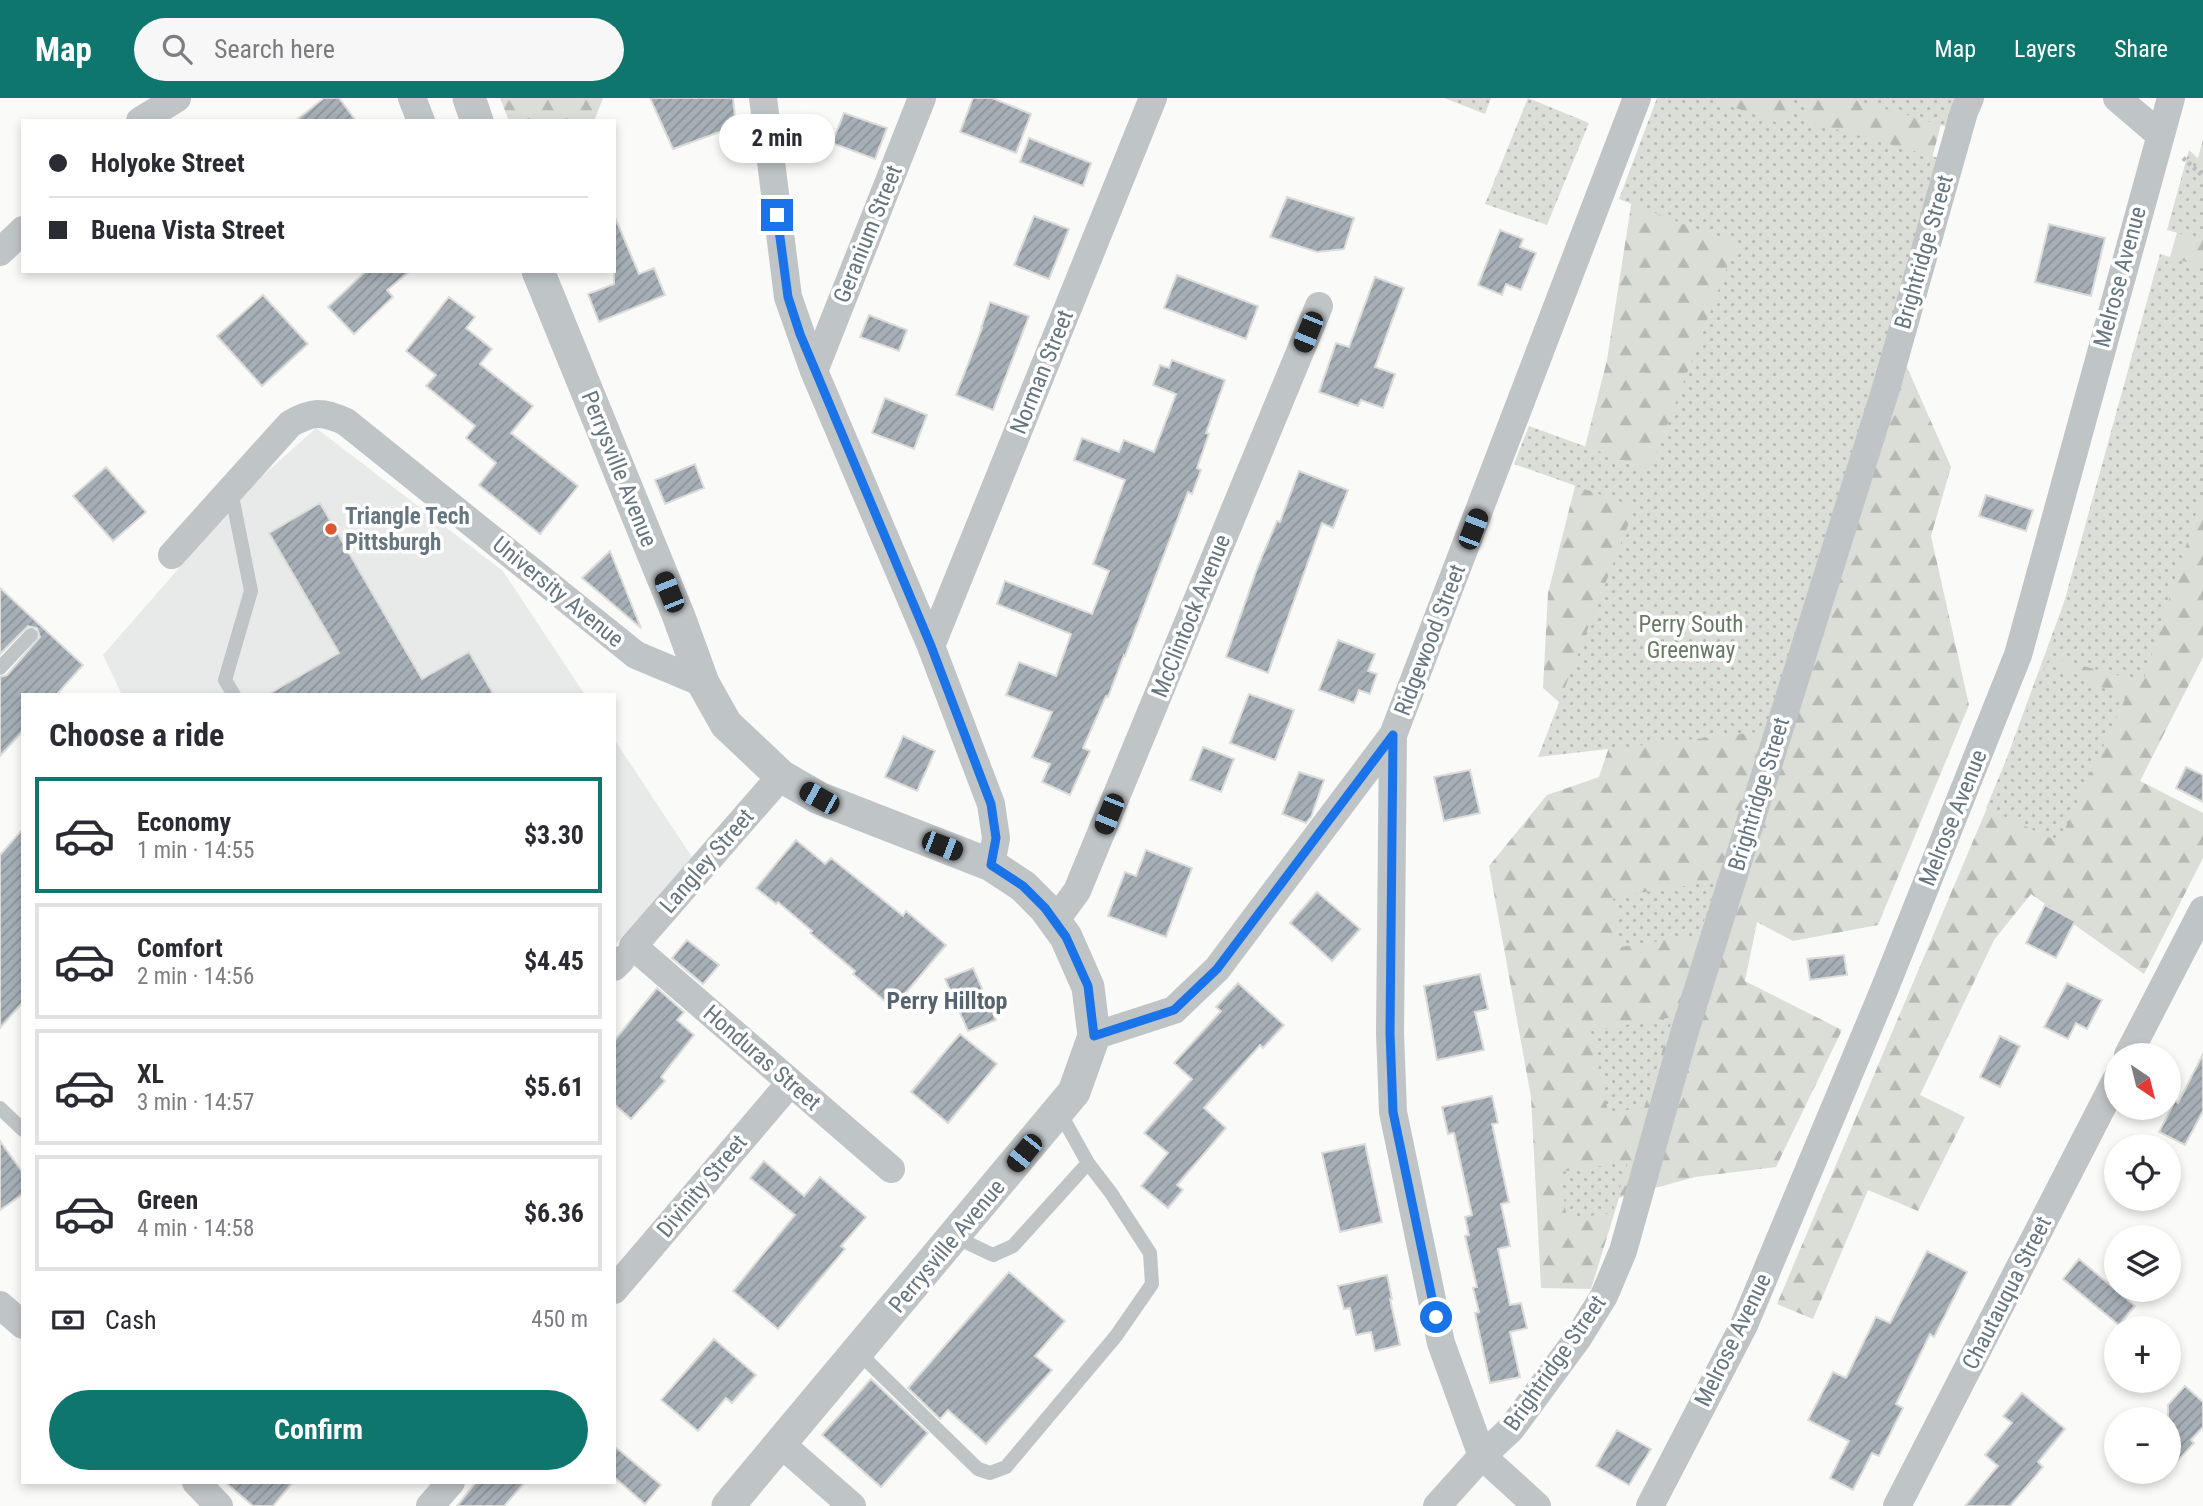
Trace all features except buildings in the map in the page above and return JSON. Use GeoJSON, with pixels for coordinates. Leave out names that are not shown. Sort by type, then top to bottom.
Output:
{"type":"FeatureCollection","features":[{"type":"Feature","properties":{"kind":"street"},"geometry":{"type":"LineString","coordinates":[[143,119],[177,98]]}},
{"type":"Feature","properties":{"kind":"street"},"geometry":{"type":"LineString","coordinates":[[412,98],[420,119]]}},
{"type":"Feature","properties":{"kind":"street"},"geometry":{"type":"LineString","coordinates":[[469,98],[476,119]]}},
{"type":"Feature","properties":{"kind":"street"},"geometry":{"type":"LineString","coordinates":[[763,98],[788,297],[814,371],[931,646],[991,804],[996,838],[991,865]]}},
{"type":"Feature","properties":{"kind":"street","name":"Geranium Street"},"geometry":{"type":"LineString","coordinates":[[814,371],[922,98]]}},
{"type":"Feature","properties":{"kind":"street","name":"Norman Street"},"geometry":{"type":"LineString","coordinates":[[931,646],[1153,98]]}},
{"type":"Feature","properties":{"kind":"street","name":"Ridgewood Street"},"geometry":{"type":"LineString","coordinates":[[1094,1036],[1174,1010],[1217,969],[1393,735],[1637,98]]}},
{"type":"Feature","properties":{"kind":"street","name":"Brightridge Street"},"geometry":{"type":"LineString","coordinates":[[1437,1506],[1482,1456],[1511,1429],[1578,1338],[1605,1296],[1623,1251],[1684,1034],[1887,385],[1970,98]]}},
{"type":"Feature","properties":{"kind":"street"},"geometry":{"type":"LineString","coordinates":[[2117,98],[2159,134]]}},
{"type":"Feature","properties":{"kind":"street","name":"Melrose Avenue"},"geometry":{"type":"LineString","coordinates":[[1650,1506],[1744,1325],[1884,990],[2018,655],[2171,98]]}},
{"type":"Feature","properties":{"kind":"street"},"geometry":{"type":"LineString","coordinates":[[0,252],[21,232]]}},
{"type":"Feature","properties":{"kind":"street","name":"Perrysville Avenue"},"geometry":{"type":"LineString","coordinates":[[539,273],[679,617],[703,683],[726,724],[781,776],[819,798],[991,865],[1023,886],[1066,937],[1088,986],[1094,1036],[1074,1092],[956,1237],[728,1506]]}},
{"type":"Feature","properties":{"kind":"street","name":"McClintock Avenue"},"geometry":{"type":"LineString","coordinates":[[1055,921],[1077,891],[1319,306]]}},
{"type":"Feature","properties":{"kind":"street","name":"University Avenue"},"geometry":{"type":"LineString","coordinates":[[172,555],[290,424],[304,415],[331,415],[346,422],[636,654],[703,683]]}},
{"type":"Feature","properties":{"kind":"street"},"geometry":{"type":"LineString","coordinates":[[1393,735],[1390,1033],[1393,1112],[1441,1343],[1482,1456],[1537,1506]]}},
{"type":"Feature","properties":{"kind":"street","name":"Langley Street"},"geometry":{"type":"LineString","coordinates":[[622,958],[781,776]]}},
{"type":"Feature","properties":{"kind":"street"},"geometry":{"type":"LineString","coordinates":[[2134,1043],[2203,910]]}},
{"type":"Feature","properties":{"kind":"street","name":"Honduras Street"},"geometry":{"type":"LineString","coordinates":[[622,958],[790,1083],[891,1169]]}},
{"type":"Feature","properties":{"kind":"street","name":"Divinity Street"},"geometry":{"type":"LineString","coordinates":[[616,1288],[790,1083]]}},
{"type":"Feature","properties":{"kind":"street","name":"Chautauqua Street"},"geometry":{"type":"LineString","coordinates":[[1898,1506],[2104,1103]]}},
{"type":"Feature","properties":{"kind":"street"},"geometry":{"type":"LineString","coordinates":[[0,1305],[21,1323]]}},
{"type":"Feature","properties":{"kind":"street"},"geometry":{"type":"LineString","coordinates":[[781,1444],[852,1506]]}},
{"type":"Feature","properties":{"kind":"street"},"geometry":{"type":"LineString","coordinates":[[198,1484],[219,1506]]}},
{"type":"Feature","properties":{"kind":"street"},"geometry":{"type":"LineString","coordinates":[[430,1506],[449,1484]]}},
{"type":"Feature","properties":{"kind":"lane"},"geometry":{"type":"LineString","coordinates":[[230,490],[251,591],[225,680],[233,693]]}},
{"type":"Feature","properties":{"kind":"lane"},"geometry":{"type":"LineString","coordinates":[[0,668],[31,635]]}},
{"type":"Feature","properties":{"kind":"lane"},"geometry":{"type":"LineString","coordinates":[[0,1108],[21,1128]]}},
{"type":"Feature","properties":{"kind":"lane"},"geometry":{"type":"LineString","coordinates":[[858,1352],[978,1469],[990,1473],[1006,1466],[1116,1336],[1152,1283],[1150,1253],[1088,1163],[1059,1111]]}},
{"type":"Feature","properties":{"kind":"lane"},"geometry":{"type":"LineString","coordinates":[[956,1237],[993,1255],[1013,1246],[1088,1163]]}},
{"type":"Feature","properties":{"kind":"shaded area","name":"Triangle Tech Pittsburgh"},"geometry":{"type":"Polygon","coordinates":[[[316,428],[503,571],[584,693],[121,693],[103,655],[250,487],[316,428]]]}},
{"type":"Feature","properties":{"kind":"shaded area"},"geometry":{"type":"Polygon","coordinates":[[[616,742],[692,857],[616,944],[616,742]]]}},
{"type":"Feature","properties":{"kind":"green space"},"geometry":{"type":"Polygon","coordinates":[[[500,98],[603,98],[595,119],[508,119],[500,98]]]}},
{"type":"Feature","properties":{"kind":"green space"},"geometry":{"type":"Polygon","coordinates":[[[1444,98],[1491,98],[1485,114],[1444,98]]]}},
{"type":"Feature","properties":{"kind":"green space"},"geometry":{"type":"Polygon","coordinates":[[[1528,98],[1589,123],[1547,225],[1485,204],[1528,98]]]}},
{"type":"Feature","properties":{"kind":"green space","name":"Perry South Greenway"},"geometry":{"type":"Polygon","coordinates":[[[1657,98],[1708,98],[1784,125],[1795,98],[1809,98],[1803,120],[1942,159],[1766,731],[1538,757],[1635,507],[1514,464],[1529,426],[1650,470],[1736,244],[1619,199],[1657,98]]]}},
{"type":"Feature","properties":{"kind":"green space"},"geometry":{"type":"Polygon","coordinates":[[[1661,98],[1948,98],[1888,324],[1951,467],[1931,536],[1969,705],[1878,925],[1793,941],[1757,922],[1745,981],[1842,1030],[1776,1167],[1695,1177],[1619,1198],[1591,1289],[1541,1288],[1531,1097],[1489,866],[1547,795],[1599,777],[1612,738],[1576,717],[1543,688],[1548,593],[1607,360],[1637,167],[1661,98]]]}},
{"type":"Feature","properties":{"kind":"green space"},"geometry":{"type":"Polygon","coordinates":[[[1848,98],[1960,98],[1951,128],[1848,98]]]}},
{"type":"Feature","properties":{"kind":"green space"},"geometry":{"type":"Polygon","coordinates":[[[2203,140],[2203,657],[2140,781],[2203,813],[2203,858],[2144,974],[2031,894],[1994,940],[1920,1095],[1965,1117],[1918,1211],[1868,1190],[1813,1319],[1777,1304],[1998,782],[2102,499],[2203,140]]]}},
{"type":"Feature","properties":{"kind":"green space"},"geometry":{"type":"Polygon","coordinates":[[[2189,150],[2203,163],[2203,240],[2167,230],[2189,150]]]}},
{"type":"Feature","properties":{"kind":"green space"},"geometry":{"type":"Polygon","coordinates":[[[2160,254],[2203,267],[2203,492],[2143,682],[2049,657],[2160,254]]]}},
{"type":"Feature","properties":{"kind":"green space"},"geometry":{"type":"Polygon","coordinates":[[[2048,660],[2125,699],[2059,842],[1986,808],[2048,660]]]}},
{"type":"Feature","properties":{"kind":"green space"},"geometry":{"type":"Polygon","coordinates":[[[1718,881],[1699,935],[1620,947],[1613,897],[1718,881]]]}},
{"type":"Feature","properties":{"kind":"green space"},"geometry":{"type":"Polygon","coordinates":[[[1673,1017],[1644,1108],[1608,1112],[1591,1031],[1673,1017]]]}},
{"type":"Feature","properties":{"kind":"green space"},"geometry":{"type":"Polygon","coordinates":[[[1628,1162],[1612,1213],[1567,1219],[1560,1172],[1628,1162]]]}},
{"type":"Feature","properties":{"kind":"place","name":"Triangle Tech Pittsburgh"},"geometry":{"type":"Point","coordinates":[331,529]}},
{"type":"Feature","properties":{"kind":"district","name":"Perry Hilltop"},"geometry":{"type":"Point","coordinates":[947,1001]}},
{"type":"Feature","properties":{"kind":"route"},"geometry":{"type":"LineString","coordinates":[[777,215],[788,297],[800,334],[931,646],[991,804],[996,838],[991,865],[1023,886],[1045,908],[1066,937],[1088,986],[1094,1036],[1174,1010],[1217,969],[1393,735],[1390,1033],[1393,1112],[1436,1317]]}}]}
